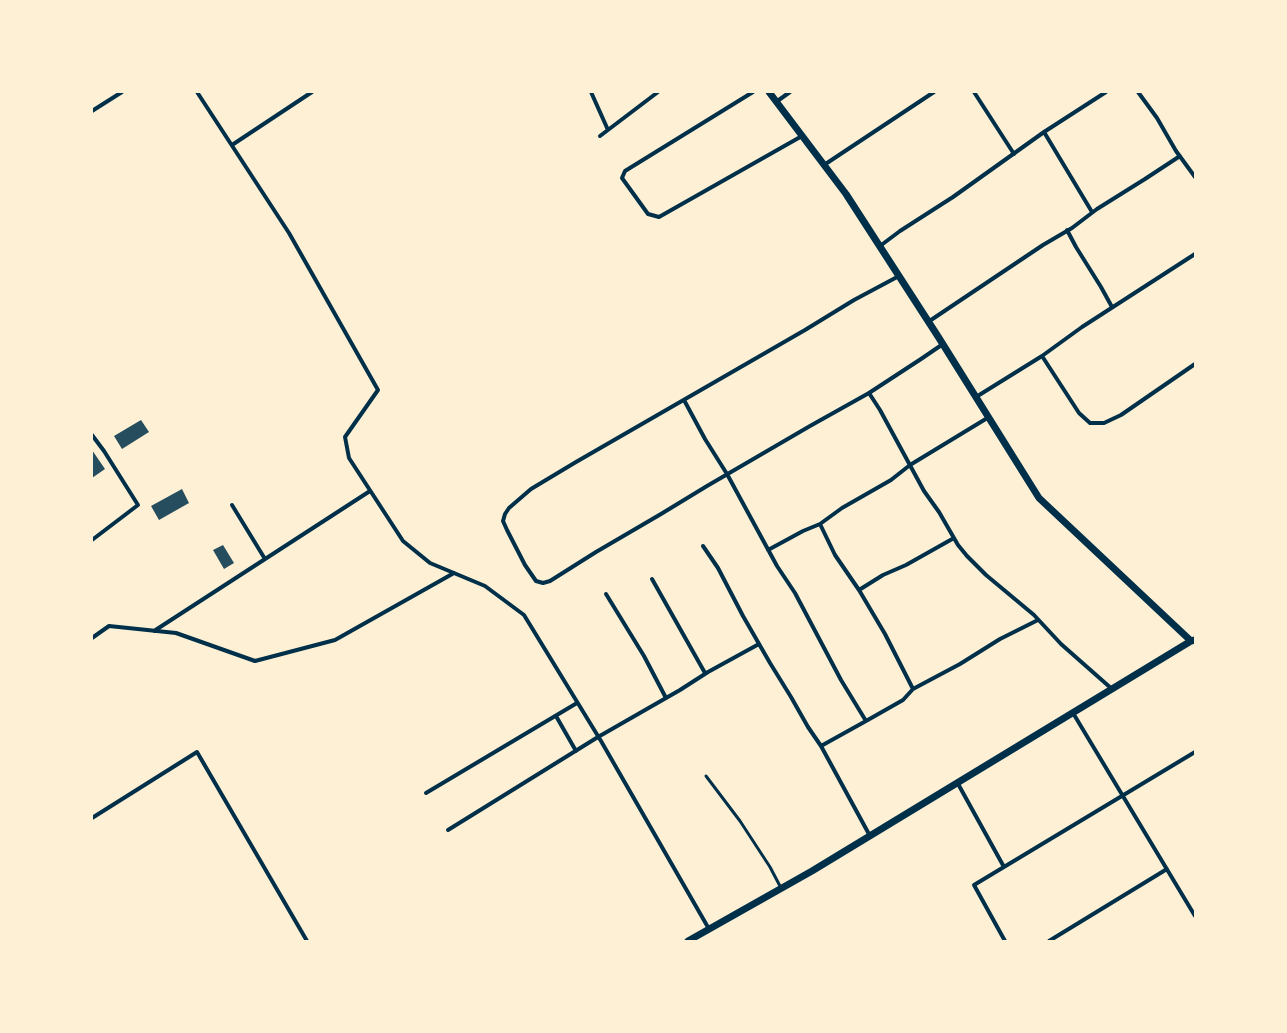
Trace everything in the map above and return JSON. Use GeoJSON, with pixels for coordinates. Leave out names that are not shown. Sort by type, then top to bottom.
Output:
{"type":"FeatureCollection","features":[{"type":"Feature","properties":{"kind":"street"},"geometry":{"type":"LineString","coordinates":[[92,111],[122,92]]}},
{"type":"Feature","properties":{"kind":"street"},"geometry":{"type":"LineString","coordinates":[[197,92],[289,233],[378,390],[345,437],[349,458],[403,541],[430,563],[485,586],[524,615],[598,737],[709,929]]}},
{"type":"Feature","properties":{"kind":"street"},"geometry":{"type":"LineString","coordinates":[[232,145],[312,92]]}},
{"type":"Feature","properties":{"kind":"street"},"geometry":{"type":"LineString","coordinates":[[591,92],[608,130]]}},
{"type":"Feature","properties":{"kind":"street"},"geometry":{"type":"LineString","coordinates":[[600,136],[658,92]]}},
{"type":"Feature","properties":{"kind":"street"},"geometry":{"type":"LineString","coordinates":[[753,92],[625,171],[622,178],[648,214],[658,217],[802,136]]}},
{"type":"Feature","properties":{"kind":"street"},"geometry":{"type":"LineString","coordinates":[[688,941],[870,836],[1194,640],[1039,498],[943,344],[846,194],[769,92]]}},
{"type":"Feature","properties":{"kind":"street"},"geometry":{"type":"LineString","coordinates":[[776,102],[790,92]]}},
{"type":"Feature","properties":{"kind":"street"},"geometry":{"type":"LineString","coordinates":[[824,165],[934,92]]}},
{"type":"Feature","properties":{"kind":"street"},"geometry":{"type":"LineString","coordinates":[[974,92],[1014,154]]}},
{"type":"Feature","properties":{"kind":"street"},"geometry":{"type":"LineString","coordinates":[[880,246],[1044,132],[1106,92]]}},
{"type":"Feature","properties":{"kind":"street"},"geometry":{"type":"LineString","coordinates":[[1138,92],[1157,118],[1180,156],[1195,177]]}},
{"type":"Feature","properties":{"kind":"street"},"geometry":{"type":"LineString","coordinates":[[1044,132],[1092,212]]}},
{"type":"Feature","properties":{"kind":"street"},"geometry":{"type":"LineString","coordinates":[[928,322],[1092,212],[1180,156]]}},
{"type":"Feature","properties":{"kind":"street"},"geometry":{"type":"LineString","coordinates":[[1067,230],[1112,307]]}},
{"type":"Feature","properties":{"kind":"street"},"geometry":{"type":"LineString","coordinates":[[976,397],[1042,356],[1112,307],[1195,254]]}},
{"type":"Feature","properties":{"kind":"street"},"geometry":{"type":"LineString","coordinates":[[899,276],[854,300],[531,489],[509,508],[504,514],[503,521],[506,530],[525,565],[536,581],[543,583],[550,581],[727,474],[815,423],[869,394],[943,344]]}},
{"type":"Feature","properties":{"kind":"street"},"geometry":{"type":"LineString","coordinates":[[1042,356],[1079,413],[1090,423],[1104,423],[1121,414],[1195,364]]}},
{"type":"Feature","properties":{"kind":"street"},"geometry":{"type":"LineString","coordinates":[[869,394],[880,410],[924,491],[967,556],[1112,689]]}},
{"type":"Feature","properties":{"kind":"street"},"geometry":{"type":"LineString","coordinates":[[684,400],[705,439],[727,474],[768,550],[795,593],[841,680],[866,721]]}},
{"type":"Feature","properties":{"kind":"street"},"geometry":{"type":"LineString","coordinates":[[768,550],[803,531],[820,524],[842,508],[891,480],[910,465],[989,417]]}},
{"type":"Feature","properties":{"kind":"street"},"geometry":{"type":"LineString","coordinates":[[92,435],[104,451],[138,505],[92,540]]}},
{"type":"Feature","properties":{"kind":"street"},"geometry":{"type":"LineString","coordinates":[[154,631],[370,491]]}},
{"type":"Feature","properties":{"kind":"street"},"geometry":{"type":"LineString","coordinates":[[232,505],[265,559]]}},
{"type":"Feature","properties":{"kind":"street"},"geometry":{"type":"LineString","coordinates":[[820,524],[835,556],[859,590],[885,634],[913,690]]}},
{"type":"Feature","properties":{"kind":"street"},"geometry":{"type":"LineString","coordinates":[[859,590],[883,575],[906,565],[954,538]]}},
{"type":"Feature","properties":{"kind":"street"},"geometry":{"type":"LineString","coordinates":[[703,546],[718,568],[759,644],[821,746],[870,836]]}},
{"type":"Feature","properties":{"kind":"street"},"geometry":{"type":"LineString","coordinates":[[92,638],[109,626],[176,634],[255,661],[335,640],[454,573]]}},
{"type":"Feature","properties":{"kind":"street"},"geometry":{"type":"LineString","coordinates":[[652,579],[706,674]]}},
{"type":"Feature","properties":{"kind":"street"},"geometry":{"type":"LineString","coordinates":[[606,594],[644,656],[666,698]]}},
{"type":"Feature","properties":{"kind":"street"},"geometry":{"type":"LineString","coordinates":[[821,746],[903,700],[913,690],[960,664],[1000,639],[1038,620]]}},
{"type":"Feature","properties":{"kind":"street"},"geometry":{"type":"LineString","coordinates":[[448,830],[576,750],[759,644]]}},
{"type":"Feature","properties":{"kind":"street"},"geometry":{"type":"LineString","coordinates":[[426,792],[577,703]]}},
{"type":"Feature","properties":{"kind":"street"},"geometry":{"type":"LineString","coordinates":[[1072,713],[1195,916]]}},
{"type":"Feature","properties":{"kind":"street"},"geometry":{"type":"LineString","coordinates":[[556,716],[576,750]]}},
{"type":"Feature","properties":{"kind":"street"},"geometry":{"type":"LineString","coordinates":[[92,818],[196,752],[307,941]]}},
{"type":"Feature","properties":{"kind":"street"},"geometry":{"type":"LineString","coordinates":[[1005,941],[974,885],[1195,752]]}},
{"type":"Feature","properties":{"kind":"street"},"geometry":{"type":"LineString","coordinates":[[957,782],[1004,867]]}},
{"type":"Feature","properties":{"kind":"street"},"geometry":{"type":"LineString","coordinates":[[1049,941],[1167,869]]}},
{"type":"Feature","properties":{"kind":"lane"},"geometry":{"type":"LineString","coordinates":[[706,776],[740,821],[770,867],[781,888]]}},
{"type":"Feature","properties":{"kind":"building"},"geometry":{"type":"Polygon","coordinates":[[[141,420],[149,432],[122,449],[114,436],[141,420]]]}},
{"type":"Feature","properties":{"kind":"building"},"geometry":{"type":"Polygon","coordinates":[[[92,450],[105,469],[92,478],[92,450]]]}},
{"type":"Feature","properties":{"kind":"building"},"geometry":{"type":"Polygon","coordinates":[[[182,489],[189,503],[159,520],[151,506],[182,489]]]}},
{"type":"Feature","properties":{"kind":"building"},"geometry":{"type":"Polygon","coordinates":[[[223,545],[234,563],[224,569],[213,550],[223,545]]]}}]}
